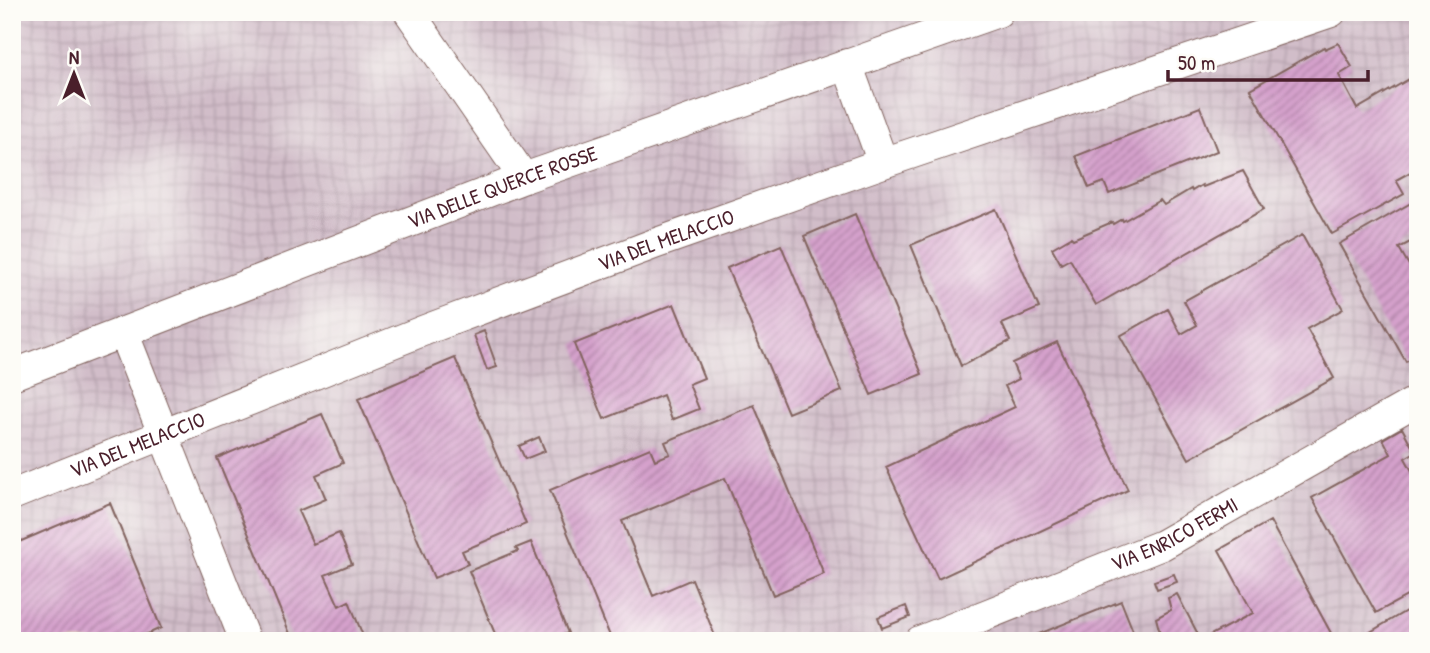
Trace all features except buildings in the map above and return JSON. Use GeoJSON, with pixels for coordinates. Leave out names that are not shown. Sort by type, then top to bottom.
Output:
{"type":"FeatureCollection","features":[{"type":"Feature","properties":{"kind":"street"},"geometry":{"type":"LineString","coordinates":[[409,12],[524,178]]}},
{"type":"Feature","properties":{"kind":"street","name":"VIA DELLE QUERCE ROSSE"},"geometry":{"type":"LineString","coordinates":[[12,375],[524,178],[998,12]]}},
{"type":"Feature","properties":{"kind":"street","name":"VIA DEL MELACCIO"},"geometry":{"type":"LineString","coordinates":[[12,495],[437,325],[654,244],[883,163],[1331,12]]}},
{"type":"Feature","properties":{"kind":"street"},"geometry":{"type":"LineString","coordinates":[[847,64],[883,163]]}},
{"type":"Feature","properties":{"kind":"street"},"geometry":{"type":"LineString","coordinates":[[122,332],[245,641]]}},
{"type":"Feature","properties":{"kind":"street","name":"VIA ENRICO FERMI"},"geometry":{"type":"LineString","coordinates":[[920,641],[1162,545],[1418,400]]}},
{"type":"Feature","properties":{"kind":"shaded area"},"geometry":{"type":"Polygon","coordinates":[[[12,12],[1418,12],[1418,641],[12,641],[12,12]]]}}]}
